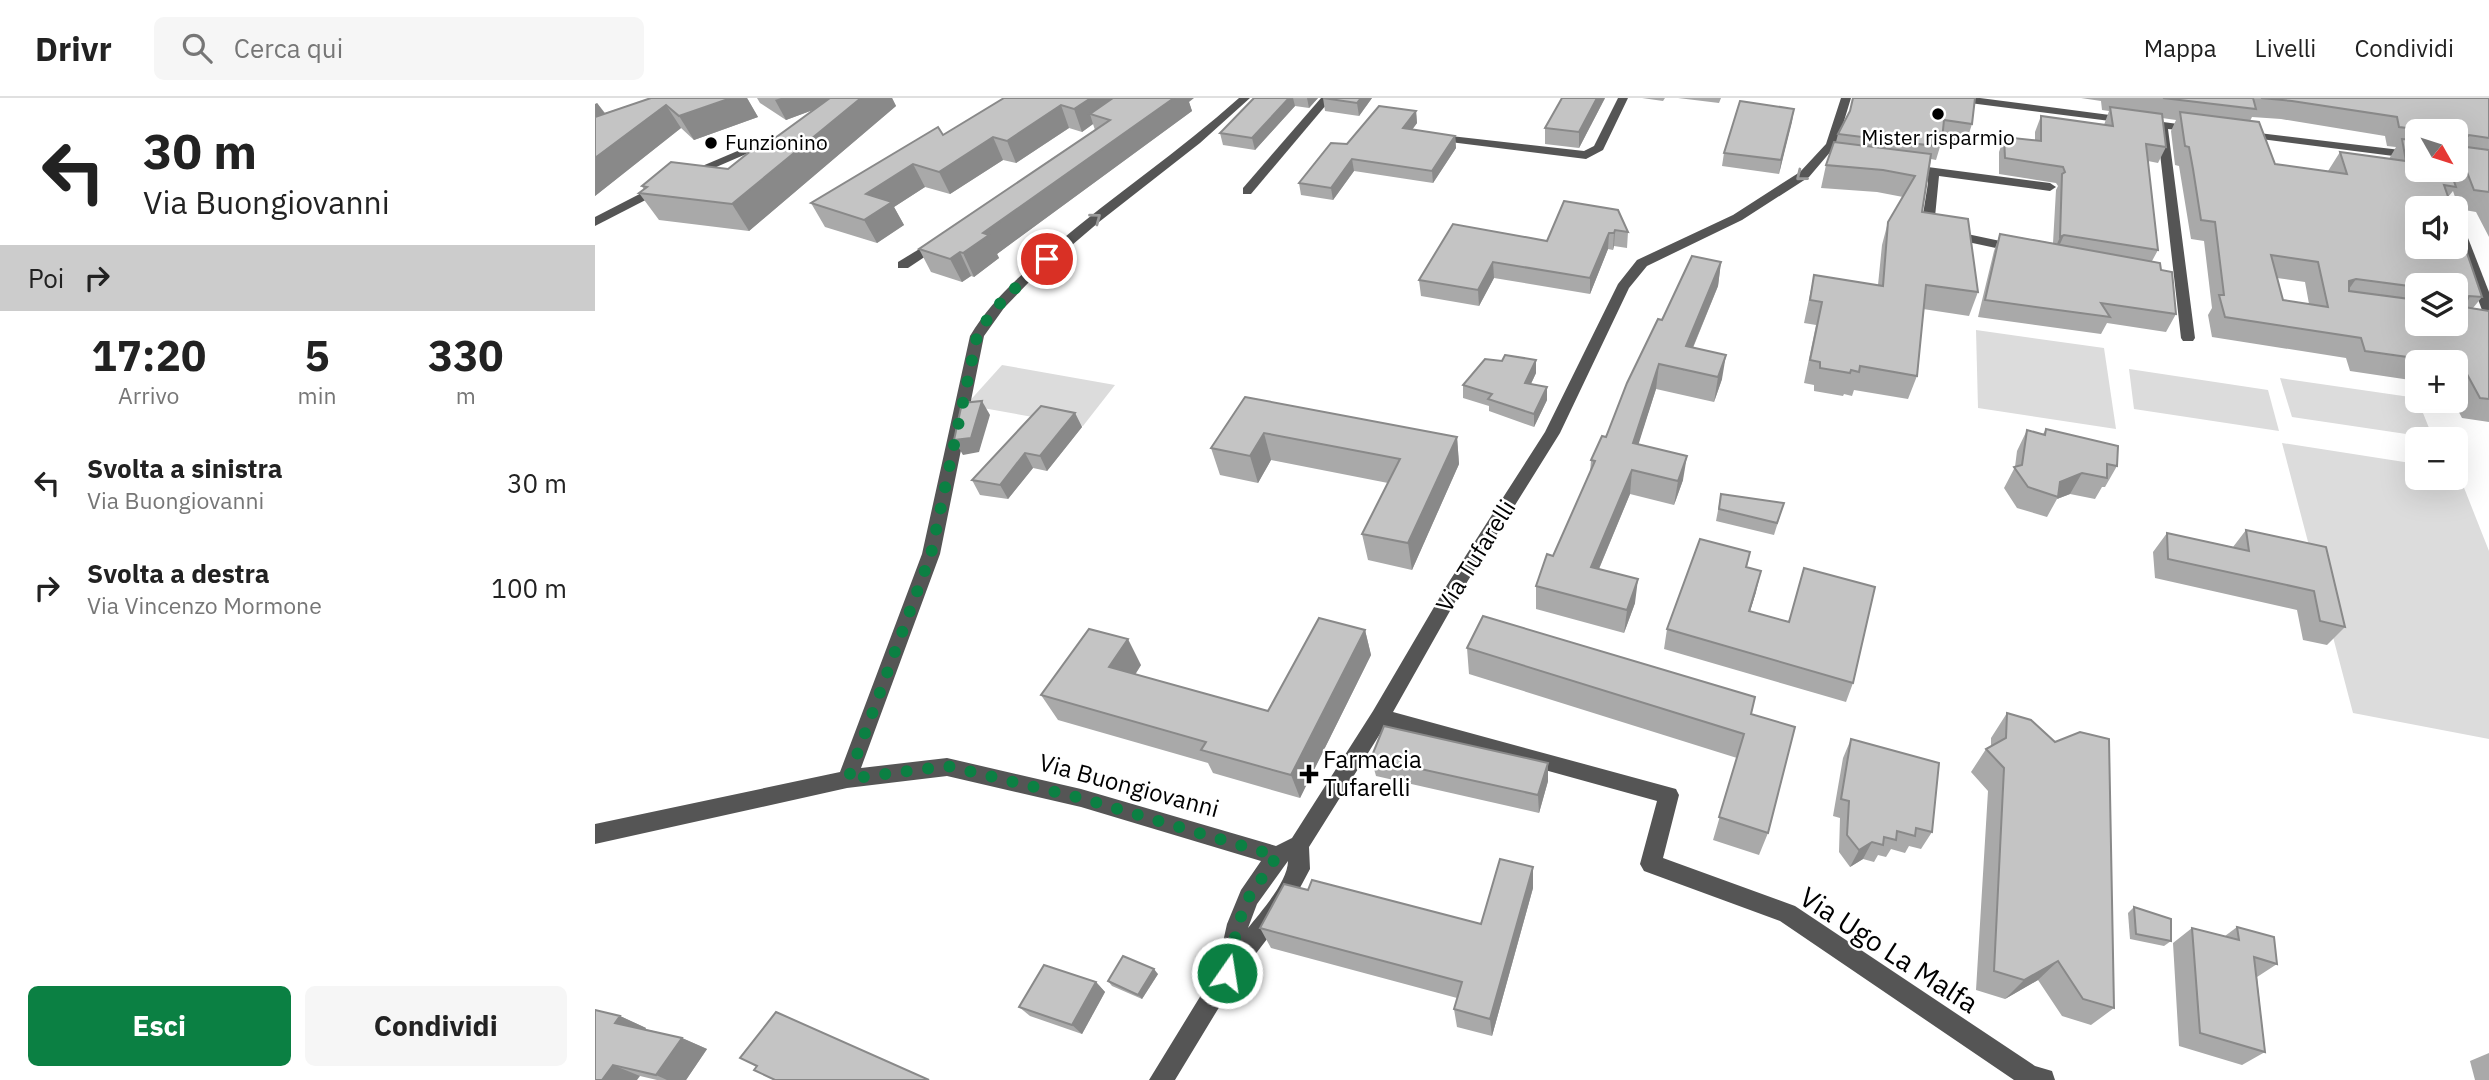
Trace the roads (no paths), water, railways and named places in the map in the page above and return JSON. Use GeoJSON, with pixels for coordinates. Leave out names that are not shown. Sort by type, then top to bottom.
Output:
{"type":"FeatureCollection","features":[{"type":"Feature","properties":{"kind":"street"},"geometry":{"type":"LineString","coordinates":[[848,779],[931,554],[977,336],[987,317],[1004,297],[1063,245],[1213,127],[1245,98]]}},
{"type":"Feature","properties":{"kind":"street"},"geometry":{"type":"LineString","coordinates":[[1247,191],[1327,98]]}},
{"type":"Feature","properties":{"kind":"street"},"geometry":{"type":"LineString","coordinates":[[1441,138],[1586,155],[1599,148],[1623,98]]}},
{"type":"Feature","properties":{"kind":"street"},"geometry":{"type":"LineString","coordinates":[[1843,160],[1822,157],[1841,122],[1846,98]]}},
{"type":"Feature","properties":{"kind":"street"},"geometry":{"type":"LineString","coordinates":[[1954,98],[2215,131]]}},
{"type":"Feature","properties":{"kind":"street"},"geometry":{"type":"LineString","coordinates":[[2162,124],[2174,277],[2188,338]]}},
{"type":"Feature","properties":{"kind":"street"},"geometry":{"type":"LineString","coordinates":[[595,222],[672,181],[795,130]]}},
{"type":"Feature","properties":{"kind":"street"},"geometry":{"type":"LineString","coordinates":[[2229,133],[2405,155]]}},
{"type":"Feature","properties":{"kind":"street","name":"Via Tufarelli"},"geometry":{"type":"LineString","coordinates":[[1227,973],[1238,924],[1249,897],[1277,856],[1299,845],[1380,717],[1453,590],[1552,433],[1623,286],[1642,263],[1777,193],[1822,157]]}},
{"type":"Feature","properties":{"kind":"street"},"geometry":{"type":"LineString","coordinates":[[1894,167],[2050,187]]}},
{"type":"Feature","properties":{"kind":"street"},"geometry":{"type":"LineString","coordinates":[[1932,172],[1934,183],[1927,227],[1930,230],[2031,251]]}},
{"type":"Feature","properties":{"kind":"street"},"geometry":{"type":"LineString","coordinates":[[904,265],[946,235]]}},
{"type":"Feature","properties":{"kind":"street"},"geometry":{"type":"LineString","coordinates":[[2468,254],[2489,310]]}},
{"type":"Feature","properties":{"kind":"street","name":"Via Ugo La Malfa"},"geometry":{"type":"LineString","coordinates":[[1380,717],[1669,795],[1651,864],[1787,913],[2029,1076],[2043,1080]]}},
{"type":"Feature","properties":{"kind":"street","name":"Via Buongiovanni"},"geometry":{"type":"LineString","coordinates":[[595,835],[848,779],[947,766],[1081,798],[1277,856]]}},
{"type":"Feature","properties":{"kind":"street","name":"Via Tufarelli"},"geometry":{"type":"LineString","coordinates":[[1161,1080],[1227,973],[1278,907],[1299,869],[1299,845]]}},
{"type":"Feature","properties":{"kind":"place","name":"Mister risparmio"},"geometry":{"type":"Point","coordinates":[1938,114]}},
{"type":"Feature","properties":{"kind":"place","name":"Funzionino"},"geometry":{"type":"Point","coordinates":[711,143]}},
{"type":"Feature","properties":{"kind":"place","name":"Farmacia Tufarelli"},"geometry":{"type":"Point","coordinates":[1309,774]}}]}
